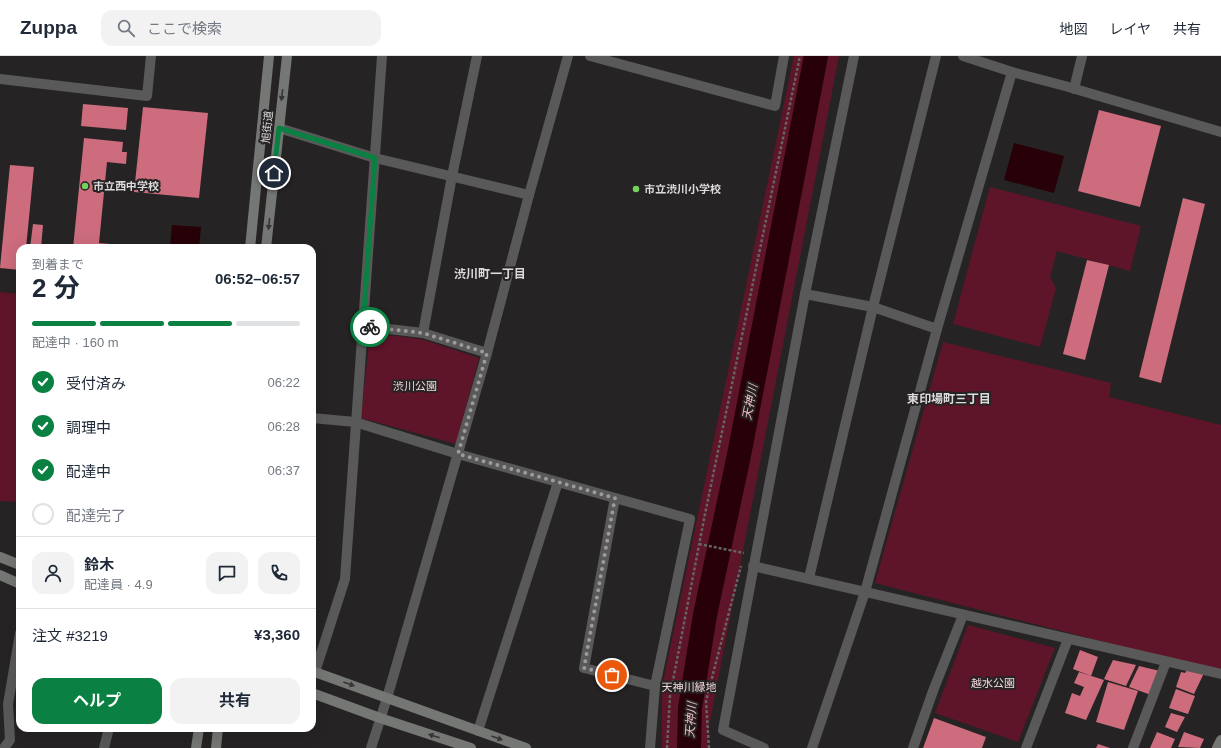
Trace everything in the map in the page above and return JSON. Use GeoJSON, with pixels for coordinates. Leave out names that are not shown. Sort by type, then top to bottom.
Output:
{"type":"FeatureCollection","features":[{"type":"Feature","properties":{"kind":"street"},"geometry":{"type":"LineString","coordinates":[[0,79],[147,96],[151,56]]}},
{"type":"Feature","properties":{"kind":"street","name":"旭街道"},"geometry":{"type":"LineString","coordinates":[[250,244],[269,56]]}},
{"type":"Feature","properties":{"kind":"street","name":"旭街道"},"geometry":{"type":"LineString","coordinates":[[266,244],[287,56]]}},
{"type":"Feature","properties":{"kind":"street"},"geometry":{"type":"LineString","coordinates":[[316,665],[344,579],[382,56]]}},
{"type":"Feature","properties":{"kind":"street"},"geometry":{"type":"LineString","coordinates":[[423,333],[452,176],[477,56]]}},
{"type":"Feature","properties":{"kind":"street"},"geometry":{"type":"LineString","coordinates":[[371,748],[387,698],[487,353],[528,195],[568,56]]}},
{"type":"Feature","properties":{"kind":"street"},"geometry":{"type":"LineString","coordinates":[[590,56],[775,106],[784,56]]}},
{"type":"Feature","properties":{"kind":"street"},"geometry":{"type":"LineString","coordinates":[[764,748],[723,730],[805,294],[854,56]]}},
{"type":"Feature","properties":{"kind":"street"},"geometry":{"type":"LineString","coordinates":[[809,578],[873,307],[936,56]]}},
{"type":"Feature","properties":{"kind":"street"},"geometry":{"type":"LineString","coordinates":[[963,56],[1012,72],[1221,132]]}},
{"type":"Feature","properties":{"kind":"street"},"geometry":{"type":"LineString","coordinates":[[1074,89],[1082,56]]}},
{"type":"Feature","properties":{"kind":"street"},"geometry":{"type":"LineString","coordinates":[[812,748],[865,592],[937,329],[1012,72]]}},
{"type":"Feature","properties":{"kind":"street"},"geometry":{"type":"LineString","coordinates":[[279,128],[375,158],[528,195]]}},
{"type":"Feature","properties":{"kind":"street"},"geometry":{"type":"LineString","coordinates":[[805,294],[873,307],[937,329]]}},
{"type":"Feature","properties":{"kind":"street"},"geometry":{"type":"LineString","coordinates":[[363,326],[423,333],[487,353]]}},
{"type":"Feature","properties":{"kind":"street"},"geometry":{"type":"LineString","coordinates":[[316,418],[355,422],[458,454],[690,519],[654,686],[650,748]]}},
{"type":"Feature","properties":{"kind":"street"},"geometry":{"type":"LineString","coordinates":[[478,731],[558,482]]}},
{"type":"Feature","properties":{"kind":"street"},"geometry":{"type":"LineString","coordinates":[[615,498],[584,668],[654,686]]}},
{"type":"Feature","properties":{"kind":"street"},"geometry":{"type":"LineString","coordinates":[[0,557],[16,563]]}},
{"type":"Feature","properties":{"kind":"street"},"geometry":{"type":"LineString","coordinates":[[753,566],[1221,674]]}},
{"type":"Feature","properties":{"kind":"street"},"geometry":{"type":"LineString","coordinates":[[0,576],[16,582]]}},
{"type":"Feature","properties":{"kind":"street"},"geometry":{"type":"LineString","coordinates":[[913,748],[933,691],[963,615]]}},
{"type":"Feature","properties":{"kind":"street"},"geometry":{"type":"LineString","coordinates":[[1026,748],[1068,639]]}},
{"type":"Feature","properties":{"kind":"street"},"geometry":{"type":"LineString","coordinates":[[4,748],[10,740],[8,704],[16,657]]}},
{"type":"Feature","properties":{"kind":"street"},"geometry":{"type":"LineString","coordinates":[[1133,748],[1166,662]]}},
{"type":"Feature","properties":{"kind":"street"},"geometry":{"type":"LineString","coordinates":[[316,672],[526,748]]}},
{"type":"Feature","properties":{"kind":"street"},"geometry":{"type":"LineString","coordinates":[[316,694],[380,718],[471,748]]}},
{"type":"Feature","properties":{"kind":"street"},"geometry":{"type":"LineString","coordinates":[[104,748],[108,732]]}},
{"type":"Feature","properties":{"kind":"street"},"geometry":{"type":"LineString","coordinates":[[196,748],[198,732]]}},
{"type":"Feature","properties":{"kind":"street"},"geometry":{"type":"LineString","coordinates":[[216,748],[218,732]]}},
{"type":"Feature","properties":{"kind":"street"},"geometry":{"type":"LineString","coordinates":[[1218,748],[1221,740]]}},
{"type":"Feature","properties":{"kind":"path"},"geometry":{"type":"LineString","coordinates":[[667,748],[670,696],[699,544],[800,56]]}},
{"type":"Feature","properties":{"kind":"path"},"geometry":{"type":"LineString","coordinates":[[699,544],[744,552]]}},
{"type":"Feature","properties":{"kind":"green space","name":"天神川緑地"},"geometry":{"type":"Polygon","coordinates":[[[794,56],[839,56],[709,726],[708,748],[662,748],[662,687],[794,56]]]}},
{"type":"Feature","properties":{"kind":"green space"},"geometry":{"type":"Polygon","coordinates":[[[990,187],[1141,226],[1130,271],[1057,251],[1050,277],[1056,288],[1040,347],[953,324],[990,187]]]}},
{"type":"Feature","properties":{"kind":"green space"},"geometry":{"type":"Polygon","coordinates":[[[0,292],[16,294],[16,502],[0,501],[0,292]]]}},
{"type":"Feature","properties":{"kind":"green space","name":"渋川公園"},"geometry":{"type":"Polygon","coordinates":[[[370,333],[421,339],[479,358],[456,444],[361,418],[370,333]]]}},
{"type":"Feature","properties":{"kind":"green space"},"geometry":{"type":"Polygon","coordinates":[[[943,342],[1111,383],[1109,397],[1221,425],[1221,672],[875,583],[943,342]]]}},
{"type":"Feature","properties":{"kind":"green space","name":"越水公園"},"geometry":{"type":"Polygon","coordinates":[[[968,625],[1055,648],[1018,742],[935,713],[968,625]]]}},
{"type":"Feature","properties":{"kind":"shaded area"},"geometry":{"type":"Polygon","coordinates":[[[1014,143],[1064,156],[1054,193],[1004,180],[1014,143]]]}},
{"type":"Feature","properties":{"kind":"shaded area"},"geometry":{"type":"Polygon","coordinates":[[[172,225],[201,227],[199,244],[170,244],[172,225]]]}},
{"type":"Feature","properties":{"kind":"building"},"geometry":{"type":"Polygon","coordinates":[[[83,104],[128,108],[126,130],[81,126],[83,104]]]}},
{"type":"Feature","properties":{"kind":"building"},"geometry":{"type":"Polygon","coordinates":[[[143,107],[208,113],[199,198],[134,192],[143,107]]]}},
{"type":"Feature","properties":{"kind":"building"},"geometry":{"type":"Polygon","coordinates":[[[1099,110],[1161,126],[1140,207],[1078,191],[1099,110]]]}},
{"type":"Feature","properties":{"kind":"building"},"geometry":{"type":"Polygon","coordinates":[[[84,138],[123,142],[122,152],[127,152],[126,164],[107,162],[99,243],[110,244],[73,244],[84,138]]]}},
{"type":"Feature","properties":{"kind":"building"},"geometry":{"type":"Polygon","coordinates":[[[10,165],[34,167],[26,244],[16,244],[16,270],[0,268],[10,165]]]}},
{"type":"Feature","properties":{"kind":"building"},"geometry":{"type":"Polygon","coordinates":[[[1183,198],[1205,204],[1161,383],[1139,377],[1183,198]]]}},
{"type":"Feature","properties":{"kind":"building"},"geometry":{"type":"Polygon","coordinates":[[[33,224],[43,225],[41,244],[30,244],[33,224]]]}},
{"type":"Feature","properties":{"kind":"building"},"geometry":{"type":"Polygon","coordinates":[[[1087,260],[1109,265],[1085,360],[1063,354],[1087,260]]]}},
{"type":"Feature","properties":{"kind":"building"},"geometry":{"type":"Polygon","coordinates":[[[1080,650],[1098,657],[1091,676],[1073,669],[1080,650]]]}},
{"type":"Feature","properties":{"kind":"building"},"geometry":{"type":"Polygon","coordinates":[[[1113,660],[1136,665],[1126,686],[1104,679],[1113,660]]]}},
{"type":"Feature","properties":{"kind":"building"},"geometry":{"type":"Polygon","coordinates":[[[1139,666],[1160,671],[1151,695],[1129,687],[1139,666]]]}},
{"type":"Feature","properties":{"kind":"building"},"geometry":{"type":"Polygon","coordinates":[[[1188,668],[1205,671],[1194,694],[1176,687],[1181,672],[1185,673],[1188,668]]]}},
{"type":"Feature","properties":{"kind":"building"},"geometry":{"type":"Polygon","coordinates":[[[1079,672],[1104,680],[1086,720],[1065,713],[1072,693],[1080,696],[1084,687],[1074,683],[1079,672]]]}},
{"type":"Feature","properties":{"kind":"building"},"geometry":{"type":"Polygon","coordinates":[[[1108,682],[1138,691],[1124,730],[1096,722],[1108,682]]]}},
{"type":"Feature","properties":{"kind":"building"},"geometry":{"type":"Polygon","coordinates":[[[1176,689],[1195,696],[1188,714],[1169,708],[1176,689]]]}},
{"type":"Feature","properties":{"kind":"building"},"geometry":{"type":"Polygon","coordinates":[[[1171,713],[1185,717],[1177,732],[1165,727],[1171,713]]]}},
{"type":"Feature","properties":{"kind":"building"},"geometry":{"type":"Polygon","coordinates":[[[934,718],[986,737],[982,748],[923,748],[934,718]]]}},
{"type":"Feature","properties":{"kind":"building"},"geometry":{"type":"Polygon","coordinates":[[[1157,732],[1175,739],[1171,748],[1150,748],[1157,732]]]}},
{"type":"Feature","properties":{"kind":"building"},"geometry":{"type":"Polygon","coordinates":[[[1184,732],[1204,739],[1200,748],[1178,747],[1184,732]]]}},
{"type":"Feature","properties":{"kind":"building"},"geometry":{"type":"Polygon","coordinates":[[[1098,744],[1110,748],[1096,748],[1098,744]]]}},
{"type":"Feature","properties":{"kind":"waterway","name":"天神川"},"geometry":{"type":"LineString","coordinates":[[689,748],[690,708],[705,615],[739,455],[816,56]]}},
{"type":"Feature","properties":{"kind":"way so far"},"geometry":{"type":"LineString","coordinates":[[370,327],[423,333],[487,353],[458,454],[615,498],[584,668],[612,675]]}},
{"type":"Feature","properties":{"kind":"place","name":"市立西中学校"},"geometry":{"type":"Point","coordinates":[85,186]}},
{"type":"Feature","properties":{"kind":"place","name":"市立渋川小学校"},"geometry":{"type":"Point","coordinates":[636,189]}},
{"type":"Feature","properties":{"kind":"district","name":"渋川町一丁目"},"geometry":{"type":"Point","coordinates":[490,274]}},
{"type":"Feature","properties":{"kind":"district","name":"東印場町三丁目"},"geometry":{"type":"Point","coordinates":[949,399]}},
{"type":"Feature","properties":{"kind":"route"},"geometry":{"type":"LineString","coordinates":[[274,173],[279,128],[375,158],[363,326],[370,327]]}}]}
